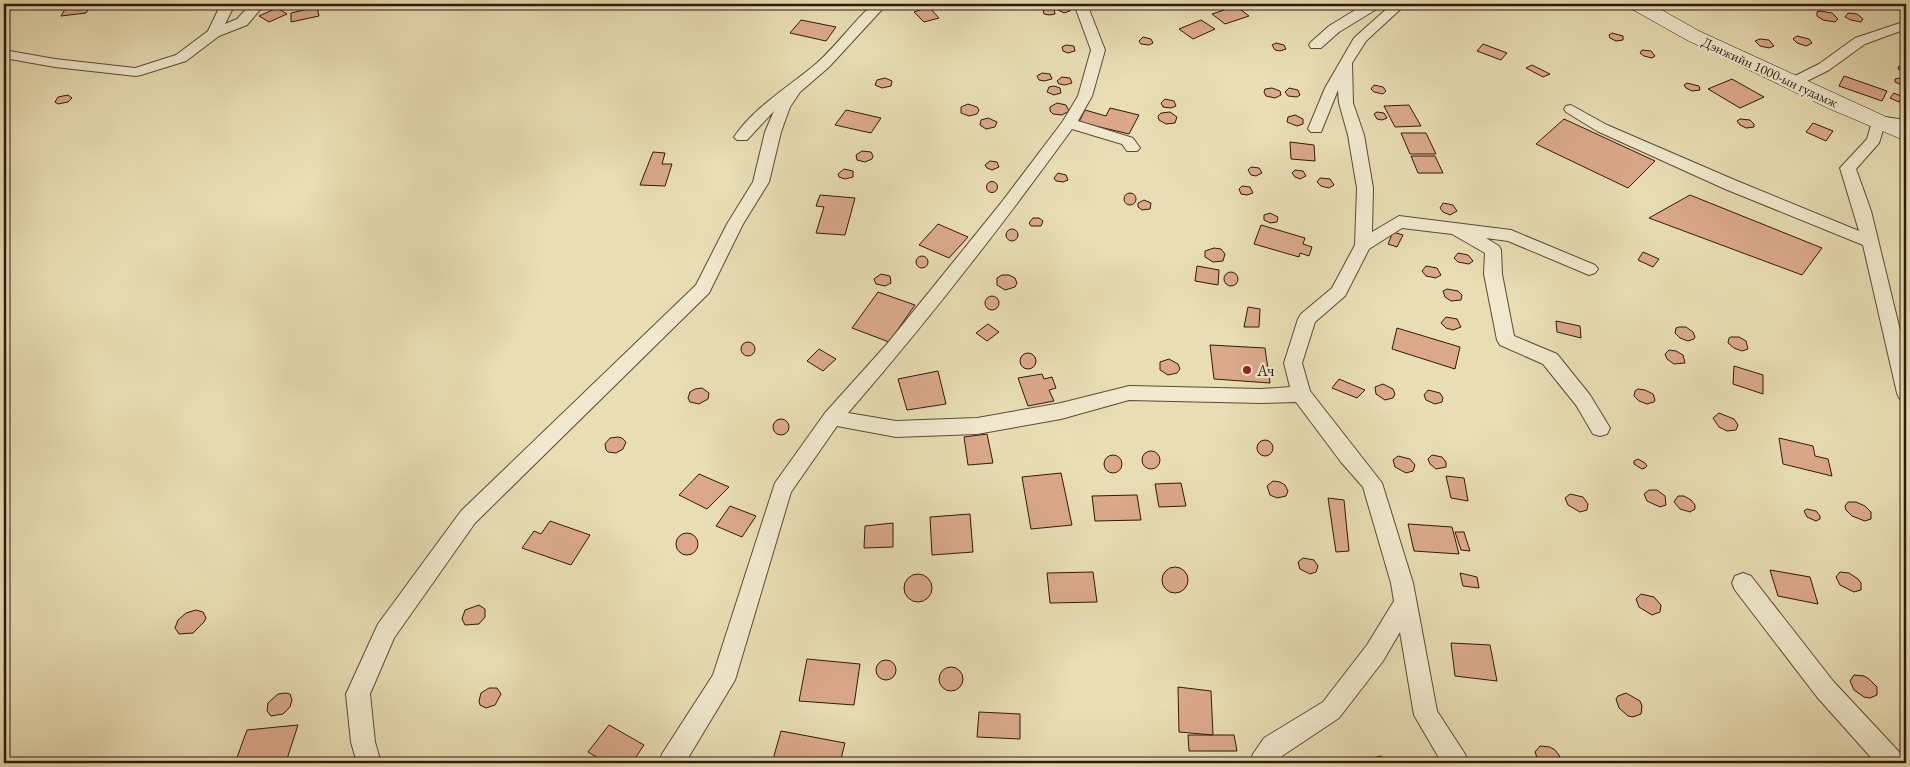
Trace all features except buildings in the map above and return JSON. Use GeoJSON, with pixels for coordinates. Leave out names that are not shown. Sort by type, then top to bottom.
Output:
{"type":"FeatureCollection","features":[{"type":"Feature","properties":{"kind":"main road","name":"Дэнжийн 1000-ын гудамж"},"geometry":{"type":"LineString","coordinates":[[1649,6],[1692,35],[1792,83],[1906,134]]}},
{"type":"Feature","properties":{"kind":"street"},"geometry":{"type":"LineString","coordinates":[[214,33],[228,4]]}},
{"type":"Feature","properties":{"kind":"street"},"geometry":{"type":"LineString","coordinates":[[4,54],[55,63],[136,72],[181,58],[214,33],[242,22],[258,4]]}},
{"type":"Feature","properties":{"kind":"street"},"geometry":{"type":"LineString","coordinates":[[742,138],[767,109],[824,64],[860,23],[880,4]]}},
{"type":"Feature","properties":{"kind":"street"},"geometry":{"type":"LineString","coordinates":[[671,763],[723,680],[782,489],[832,418],[893,349],[1008,207],[1070,123],[1085,96],[1098,50],[1080,4]]}},
{"type":"Feature","properties":{"kind":"street"},"geometry":{"type":"LineString","coordinates":[[1316,45],[1334,29],[1372,4],[1378,4]]}},
{"type":"Feature","properties":{"kind":"street"},"geometry":{"type":"LineString","coordinates":[[1316,130],[1332,88],[1361,38],[1400,4]]}},
{"type":"Feature","properties":{"kind":"street"},"geometry":{"type":"LineString","coordinates":[[1792,83],[1824,67],[1860,41],[1906,24]]}},
{"type":"Feature","properties":{"kind":"street"},"geometry":{"type":"LineString","coordinates":[[1345,63],[1346,103],[1356,135],[1365,188],[1363,245],[1339,292],[1307,319],[1293,363],[1301,394],[1348,456],[1372,483],[1402,583],[1426,715],[1456,763]]}},
{"type":"Feature","properties":{"kind":"street"},"geometry":{"type":"LineString","coordinates":[[369,763],[362,742],[358,694],[386,631],[468,517],[703,289],[735,224],[762,182],[773,132],[783,107],[794,89]]}},
{"type":"Feature","properties":{"kind":"street"},"geometry":{"type":"LineString","coordinates":[[1571,109],[1602,128],[1731,185],[1870,241]]}},
{"type":"Feature","properties":{"kind":"street"},"geometry":{"type":"LineString","coordinates":[[1906,125],[1878,121],[1874,140],[1848,168],[1870,241],[1906,393]]}},
{"type":"Feature","properties":{"kind":"street"},"geometry":{"type":"LineString","coordinates":[[1070,123],[1128,141],[1132,148]]}},
{"type":"Feature","properties":{"kind":"street"},"geometry":{"type":"LineString","coordinates":[[1363,245],[1398,222],[1511,236],[1589,270]]}},
{"type":"Feature","properties":{"kind":"street"},"geometry":{"type":"LineString","coordinates":[[1456,229],[1493,250],[1493,274],[1506,340],[1550,358],[1583,400],[1600,428]]}},
{"type":"Feature","properties":{"kind":"street"},"geometry":{"type":"LineString","coordinates":[[832,418],[896,429],[977,426],[1061,411],[1129,393],[1261,396],[1301,394]]}},
{"type":"Feature","properties":{"kind":"street"},"geometry":{"type":"LineString","coordinates":[[1743,583],[1825,689],[1892,763]]}},
{"type":"Feature","properties":{"kind":"street"},"geometry":{"type":"LineString","coordinates":[[1262,763],[1273,748],[1331,710],[1375,653],[1406,601]]}},
{"type":"Feature","properties":{"kind":"place","name":"Ач"},"geometry":{"type":"Point","coordinates":[1247,370]}}]}
